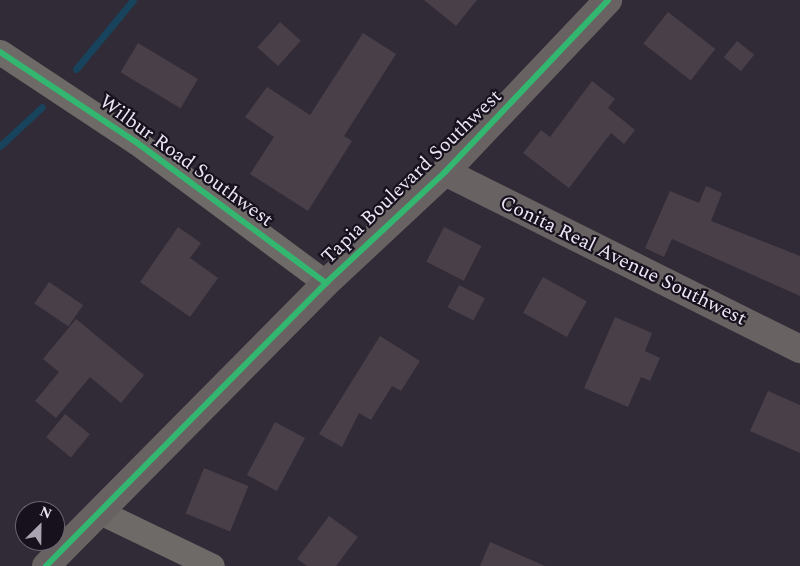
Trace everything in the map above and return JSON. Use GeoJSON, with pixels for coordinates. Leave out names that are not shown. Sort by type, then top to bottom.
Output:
{"type":"FeatureCollection","features":[{"type":"Feature","properties":{"kind":"street","name":"Tapia Boulevard Southwest"},"geometry":{"type":"LineString","coordinates":[[46,566],[326,283],[445,172],[608,0]]}},
{"type":"Feature","properties":{"kind":"street","name":"Wilbur Road Southwest"},"geometry":{"type":"LineString","coordinates":[[0,52],[136,142],[326,283]]}},
{"type":"Feature","properties":{"kind":"street","name":"Conita Real Avenue Southwest"},"geometry":{"type":"LineString","coordinates":[[445,172],[800,349]]}},
{"type":"Feature","properties":{"kind":"street"},"geometry":{"type":"LineString","coordinates":[[100,512],[212,566]]}},
{"type":"Feature","properties":{"kind":"building"},"geometry":{"type":"Polygon","coordinates":[[[424,0],[477,0],[456,26],[424,0]]]}},
{"type":"Feature","properties":{"kind":"building"},"geometry":{"type":"Polygon","coordinates":[[[668,12],[715,49],[691,80],[643,44],[668,12]]]}},
{"type":"Feature","properties":{"kind":"building"},"geometry":{"type":"Polygon","coordinates":[[[280,22],[301,41],[278,66],[257,47],[280,22]]]}},
{"type":"Feature","properties":{"kind":"building"},"geometry":{"type":"Polygon","coordinates":[[[363,33],[396,54],[344,136],[352,141],[308,211],[250,174],[274,137],[245,117],[267,87],[310,115],[363,33]]]}},
{"type":"Feature","properties":{"kind":"building"},"geometry":{"type":"Polygon","coordinates":[[[737,41],[754,55],[741,71],[724,57],[737,41]]]}},
{"type":"Feature","properties":{"kind":"building"},"geometry":{"type":"Polygon","coordinates":[[[138,43],[198,79],[180,108],[120,72],[138,43]]]}},
{"type":"Feature","properties":{"kind":"building"},"geometry":{"type":"Polygon","coordinates":[[[592,81],[615,99],[608,108],[635,130],[624,144],[611,133],[569,188],[523,153],[541,130],[550,137],[592,81]]]}},
{"type":"Feature","properties":{"kind":"building"},"geometry":{"type":"Polygon","coordinates":[[[706,186],[722,193],[711,221],[800,256],[800,296],[672,239],[664,257],[645,248],[670,191],[699,203],[706,186]]]}},
{"type":"Feature","properties":{"kind":"building"},"geometry":{"type":"Polygon","coordinates":[[[178,227],[201,243],[190,258],[218,278],[190,317],[140,282],[178,227]]]}},
{"type":"Feature","properties":{"kind":"building"},"geometry":{"type":"Polygon","coordinates":[[[444,227],[481,246],[464,281],[426,262],[444,227]]]}},
{"type":"Feature","properties":{"kind":"building"},"geometry":{"type":"Polygon","coordinates":[[[543,277],[587,301],[567,337],[523,313],[543,277]]]}},
{"type":"Feature","properties":{"kind":"building"},"geometry":{"type":"Polygon","coordinates":[[[49,282],[83,305],[68,326],[34,304],[49,282]]]}},
{"type":"Feature","properties":{"kind":"building"},"geometry":{"type":"Polygon","coordinates":[[[459,285],[485,298],[473,320],[448,307],[459,285]]]}},
{"type":"Feature","properties":{"kind":"building"},"geometry":{"type":"Polygon","coordinates":[[[615,317],[652,333],[645,351],[660,358],[650,381],[641,377],[628,407],[584,388],[615,317]]]}},
{"type":"Feature","properties":{"kind":"building"},"geometry":{"type":"Polygon","coordinates":[[[76,319],[144,375],[121,403],[90,377],[56,418],[35,401],[59,372],[43,359],[76,319]]]}},
{"type":"Feature","properties":{"kind":"building"},"geometry":{"type":"Polygon","coordinates":[[[380,336],[420,361],[401,391],[392,386],[371,420],[359,413],[342,447],[319,434],[380,336]]]}},
{"type":"Feature","properties":{"kind":"building"},"geometry":{"type":"Polygon","coordinates":[[[768,391],[800,405],[800,453],[750,431],[768,391]]]}},
{"type":"Feature","properties":{"kind":"building"},"geometry":{"type":"Polygon","coordinates":[[[65,414],[90,434],[71,457],[46,437],[65,414]]]}},
{"type":"Feature","properties":{"kind":"building"},"geometry":{"type":"Polygon","coordinates":[[[275,422],[305,438],[277,491],[247,475],[275,422]]]}},
{"type":"Feature","properties":{"kind":"building"},"geometry":{"type":"Polygon","coordinates":[[[204,468],[249,486],[230,531],[186,513],[204,468]]]}},
{"type":"Feature","properties":{"kind":"building"},"geometry":{"type":"Polygon","coordinates":[[[329,516],[358,537],[336,566],[307,566],[297,559],[329,516]]]}},
{"type":"Feature","properties":{"kind":"building"},"geometry":{"type":"Polygon","coordinates":[[[490,542],[545,566],[480,566],[490,542]]]}},
{"type":"Feature","properties":{"kind":"waterway"},"geometry":{"type":"LineString","coordinates":[[76,69],[133,0]]}},
{"type":"Feature","properties":{"kind":"waterway"},"geometry":{"type":"LineString","coordinates":[[0,146],[42,107]]}},
{"type":"Feature","properties":{"kind":"cycle path"},"geometry":{"type":"LineString","coordinates":[[46,566],[326,283],[445,172],[608,0]]}},
{"type":"Feature","properties":{"kind":"cycle path"},"geometry":{"type":"LineString","coordinates":[[0,52],[136,142],[326,283]]}}]}
